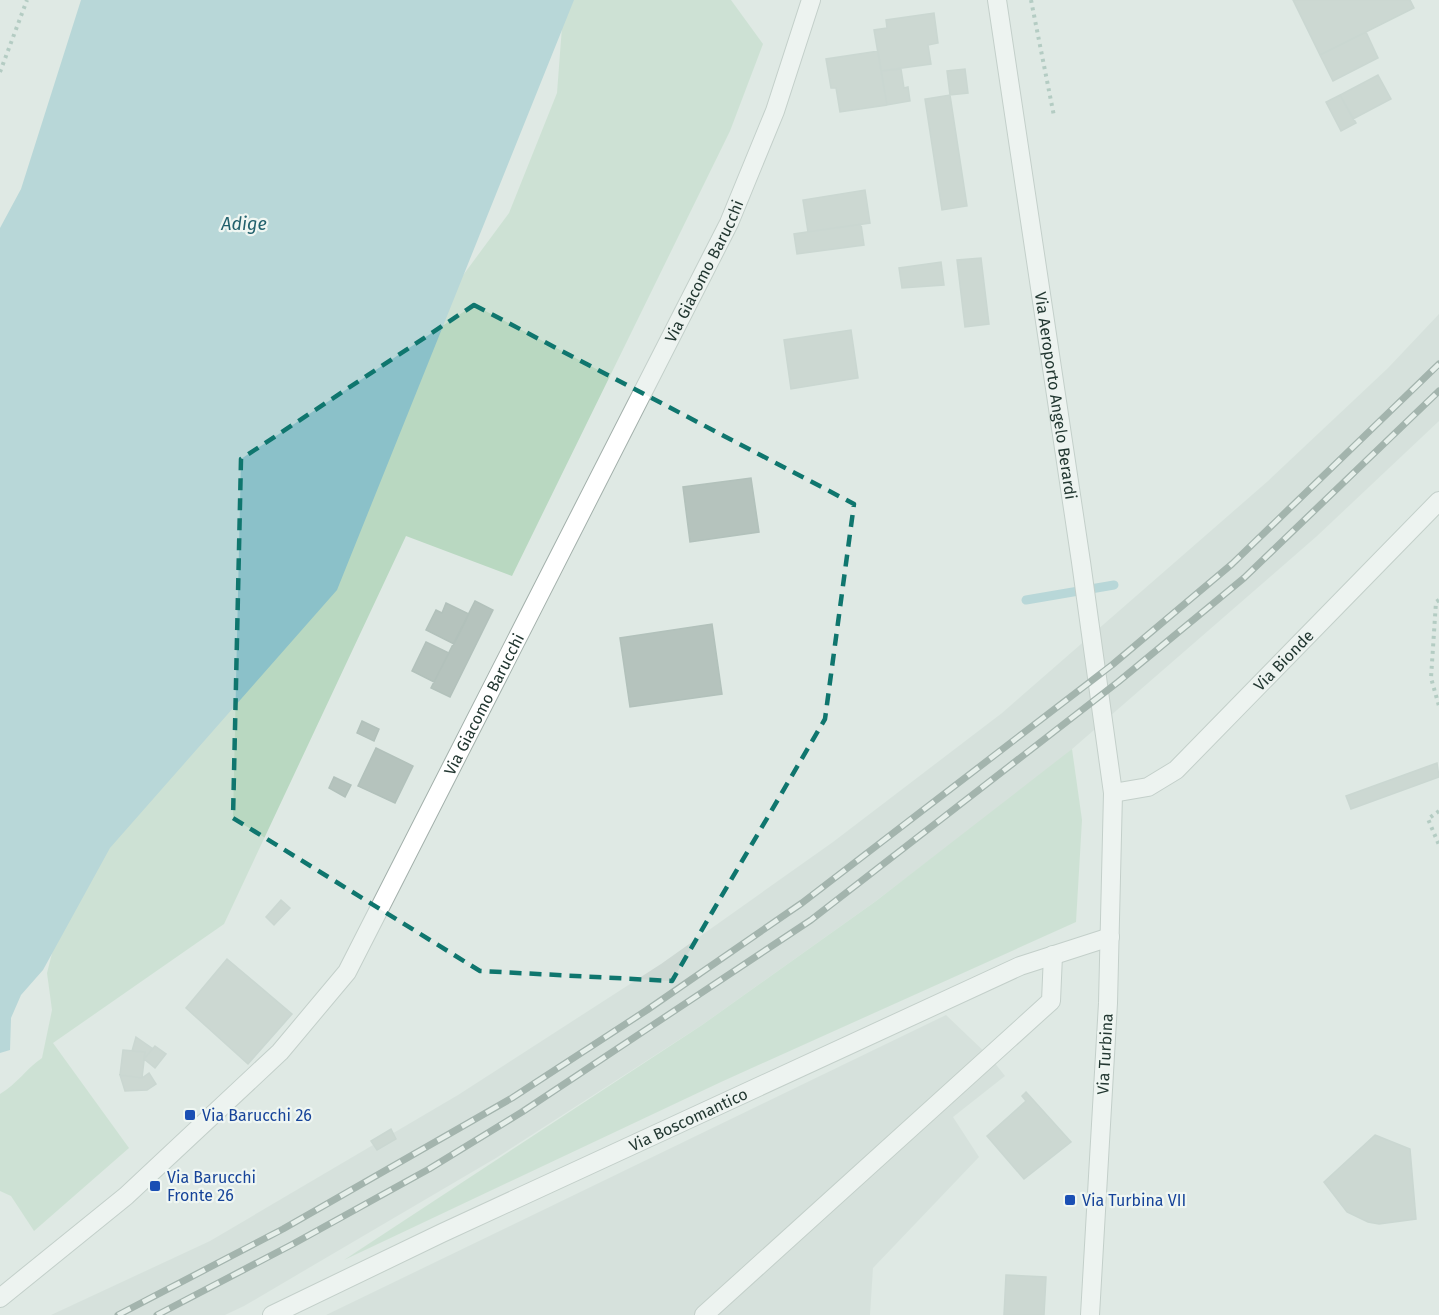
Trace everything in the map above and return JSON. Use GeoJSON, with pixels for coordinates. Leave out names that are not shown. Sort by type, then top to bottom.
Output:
{"type":"FeatureCollection","features":[{"type":"Feature","properties":{"kind":"street","name":"Via Giacomo Barucchi"},"geometry":{"type":"LineString","coordinates":[[0,1298],[126,1196],[280,1052],[347,972],[729,223],[775,111],[811,0]]}},
{"type":"Feature","properties":{"kind":"street","name":"Via Aeroporto Angelo Berardi"},"geometry":{"type":"LineString","coordinates":[[997,0],[1113,793]]}},
{"type":"Feature","properties":{"kind":"street","name":"Via Bionde"},"geometry":{"type":"LineString","coordinates":[[1113,793],[1149,787],[1176,770],[1439,501]]}},
{"type":"Feature","properties":{"kind":"street","name":"Via Turbina"},"geometry":{"type":"LineString","coordinates":[[1090,1315],[1110,937],[1113,793]]}},
{"type":"Feature","properties":{"kind":"street","name":"Via Boscomantico"},"geometry":{"type":"LineString","coordinates":[[272,1315],[442,1233],[1009,970],[1110,937]]}},
{"type":"Feature","properties":{"kind":"street"},"geometry":{"type":"LineString","coordinates":[[704,1315],[1051,1001],[1053,955]]}},
{"type":"Feature","properties":{"kind":"path"},"geometry":{"type":"LineString","coordinates":[[0,72],[27,0]]}},
{"type":"Feature","properties":{"kind":"path"},"geometry":{"type":"LineString","coordinates":[[1031,0],[1054,116]]}},
{"type":"Feature","properties":{"kind":"path"},"geometry":{"type":"LineString","coordinates":[[1439,600],[1436,602],[1431,678],[1439,706]]}},
{"type":"Feature","properties":{"kind":"path"},"geometry":{"type":"LineString","coordinates":[[1439,811],[1428,819],[1439,845]]}},
{"type":"Feature","properties":{"kind":"highlighted area"},"geometry":{"type":"Polygon","coordinates":[[[474,305],[854,504],[825,719],[672,981],[480,971],[233,818],[241,459],[474,305]]]}},
{"type":"Feature","properties":{"kind":"shaded area"},"geometry":{"type":"Polygon","coordinates":[[[1439,314],[1439,421],[1317,536],[1048,770],[876,901],[702,1025],[496,1158],[244,1306],[225,1315],[51,1315],[210,1241],[458,1095],[661,964],[833,842],[1002,713],[1268,481],[1388,368],[1439,314]]]}},
{"type":"Feature","properties":{"kind":"shaded area"},"geometry":{"type":"Polygon","coordinates":[[[946,1015],[990,1057],[1005,1076],[953,1117],[979,1157],[873,1268],[870,1315],[326,1315],[946,1015]]]}},
{"type":"Feature","properties":{"kind":"green space"},"geometry":{"type":"Polygon","coordinates":[[[564,0],[731,0],[763,44],[730,131],[512,576],[406,536],[224,924],[53,1043],[129,1148],[34,1231],[11,1196],[0,1191],[0,1094],[42,1058],[52,1010],[47,973],[74,866],[413,343],[509,213],[557,93],[564,0]]]}},
{"type":"Feature","properties":{"kind":"green space"},"geometry":{"type":"Polygon","coordinates":[[[1072,749],[1082,820],[1076,922],[721,1082],[344,1260],[702,1025],[876,901],[1072,749]]]}},
{"type":"Feature","properties":{"kind":"water","name":"Adige"},"geometry":{"type":"Polygon","coordinates":[[[81,0],[574,0],[337,590],[110,848],[43,970],[21,995],[11,1018],[10,1050],[0,1053],[0,228],[21,189],[81,0]]]}},
{"type":"Feature","properties":{"kind":"building"},"geometry":{"type":"Polygon","coordinates":[[[1293,0],[1410,0],[1414,8],[1320,55],[1293,0]]]}},
{"type":"Feature","properties":{"kind":"building"},"geometry":{"type":"Polygon","coordinates":[[[934,13],[938,43],[928,45],[931,64],[881,71],[874,30],[887,28],[886,20],[934,13]]]}},
{"type":"Feature","properties":{"kind":"building"},"geometry":{"type":"Polygon","coordinates":[[[1366,32],[1378,58],[1333,81],[1320,55],[1366,32]]]}},
{"type":"Feature","properties":{"kind":"building"},"geometry":{"type":"Polygon","coordinates":[[[878,51],[887,105],[840,112],[836,88],[831,88],[826,59],[878,51]]]}},
{"type":"Feature","properties":{"kind":"building"},"geometry":{"type":"Polygon","coordinates":[[[901,69],[904,88],[908,87],[910,101],[887,105],[881,71],[901,69]]]}},
{"type":"Feature","properties":{"kind":"building"},"geometry":{"type":"Polygon","coordinates":[[[965,69],[968,93],[950,95],[947,71],[965,69]]]}},
{"type":"Feature","properties":{"kind":"building"},"geometry":{"type":"Polygon","coordinates":[[[1378,75],[1391,99],[1353,119],[1340,95],[1378,75]]]}},
{"type":"Feature","properties":{"kind":"building"},"geometry":{"type":"Polygon","coordinates":[[[950,95],[967,206],[942,210],[925,99],[950,95]]]}},
{"type":"Feature","properties":{"kind":"building"},"geometry":{"type":"Polygon","coordinates":[[[1340,95],[1356,123],[1341,131],[1326,102],[1340,95]]]}},
{"type":"Feature","properties":{"kind":"building"},"geometry":{"type":"Polygon","coordinates":[[[865,190],[870,223],[808,232],[803,200],[865,190]]]}},
{"type":"Feature","properties":{"kind":"building"},"geometry":{"type":"Polygon","coordinates":[[[861,224],[864,245],[797,254],[794,234],[861,224]]]}},
{"type":"Feature","properties":{"kind":"building"},"geometry":{"type":"Polygon","coordinates":[[[981,258],[989,324],[965,327],[957,260],[981,258]]]}},
{"type":"Feature","properties":{"kind":"building"},"geometry":{"type":"Polygon","coordinates":[[[941,262],[944,285],[902,288],[899,268],[941,262]]]}},
{"type":"Feature","properties":{"kind":"building"},"geometry":{"type":"Polygon","coordinates":[[[851,330],[858,378],[791,389],[784,340],[851,330]]]}},
{"type":"Feature","properties":{"kind":"building"},"geometry":{"type":"Polygon","coordinates":[[[751,478],[759,532],[690,542],[683,487],[751,478]]]}},
{"type":"Feature","properties":{"kind":"building"},"geometry":{"type":"Polygon","coordinates":[[[475,601],[493,610],[450,697],[431,688],[475,601]]]}},
{"type":"Feature","properties":{"kind":"building"},"geometry":{"type":"Polygon","coordinates":[[[446,603],[469,614],[454,644],[426,630],[436,610],[442,613],[446,603]]]}},
{"type":"Feature","properties":{"kind":"building"},"geometry":{"type":"Polygon","coordinates":[[[712,624],[722,694],[630,707],[620,638],[712,624]]]}},
{"type":"Feature","properties":{"kind":"building"},"geometry":{"type":"Polygon","coordinates":[[[426,642],[449,653],[434,682],[412,671],[426,642]]]}},
{"type":"Feature","properties":{"kind":"building"},"geometry":{"type":"Polygon","coordinates":[[[362,721],[379,729],[374,741],[357,733],[362,721]]]}},
{"type":"Feature","properties":{"kind":"building"},"geometry":{"type":"Polygon","coordinates":[[[376,748],[413,766],[395,803],[358,786],[376,748]]]}},
{"type":"Feature","properties":{"kind":"building"},"geometry":{"type":"Polygon","coordinates":[[[1437,763],[1439,777],[1351,809],[1346,796],[1437,763]]]}},
{"type":"Feature","properties":{"kind":"building"},"geometry":{"type":"Polygon","coordinates":[[[334,777],[351,785],[345,797],[329,788],[334,777]]]}},
{"type":"Feature","properties":{"kind":"building"},"geometry":{"type":"Polygon","coordinates":[[[281,900],[290,908],[274,925],[266,917],[281,900]]]}},
{"type":"Feature","properties":{"kind":"building"},"geometry":{"type":"Polygon","coordinates":[[[227,959],[292,1014],[248,1064],[186,1008],[227,959]]]}},
{"type":"Feature","properties":{"kind":"building"},"geometry":{"type":"Polygon","coordinates":[[[136,1037],[153,1049],[144,1059],[145,1052],[132,1051],[136,1037]]]}},
{"type":"Feature","properties":{"kind":"building"},"geometry":{"type":"Polygon","coordinates":[[[155,1046],[166,1054],[155,1068],[144,1059],[155,1046]]]}},
{"type":"Feature","properties":{"kind":"building"},"geometry":{"type":"Polygon","coordinates":[[[123,1050],[145,1052],[142,1078],[120,1075],[123,1050]]]}},
{"type":"Feature","properties":{"kind":"building"},"geometry":{"type":"Polygon","coordinates":[[[149,1073],[156,1084],[147,1090],[125,1091],[120,1075],[142,1078],[149,1073]]]}},
{"type":"Feature","properties":{"kind":"building"},"geometry":{"type":"Polygon","coordinates":[[[1026,1092],[1071,1142],[1024,1179],[987,1136],[1026,1101],[1022,1096],[1026,1092]]]}},
{"type":"Feature","properties":{"kind":"building"},"geometry":{"type":"Polygon","coordinates":[[[391,1129],[396,1139],[377,1150],[371,1141],[391,1129]]]}},
{"type":"Feature","properties":{"kind":"building"},"geometry":{"type":"Polygon","coordinates":[[[1375,1135],[1410,1149],[1416,1219],[1379,1224],[1368,1222],[1347,1212],[1324,1182],[1375,1135]]]}},
{"type":"Feature","properties":{"kind":"building"},"geometry":{"type":"Polygon","coordinates":[[[1006,1275],[1046,1277],[1044,1315],[1004,1315],[1006,1275]]]}},
{"type":"Feature","properties":{"kind":"waterway"},"geometry":{"type":"LineString","coordinates":[[1026,600],[1114,585]]}},
{"type":"Feature","properties":{"kind":"railway"},"geometry":{"type":"LineString","coordinates":[[118,1315],[283,1229],[512,1098],[647,1010],[802,903],[1112,665],[1232,564],[1439,364]]}},
{"type":"Feature","properties":{"kind":"railway"},"geometry":{"type":"LineString","coordinates":[[157,1315],[429,1169],[522,1112],[811,920],[1118,682],[1244,578],[1439,391]]}},
{"type":"Feature","properties":{"kind":"place","name":"Via Barucchi 26"},"geometry":{"type":"Point","coordinates":[190,1115]}},
{"type":"Feature","properties":{"kind":"place","name":"Via Barucchi Fronte 26"},"geometry":{"type":"Point","coordinates":[155,1186]}},
{"type":"Feature","properties":{"kind":"place","name":"Via Turbina VII"},"geometry":{"type":"Point","coordinates":[1070,1200]}}]}
